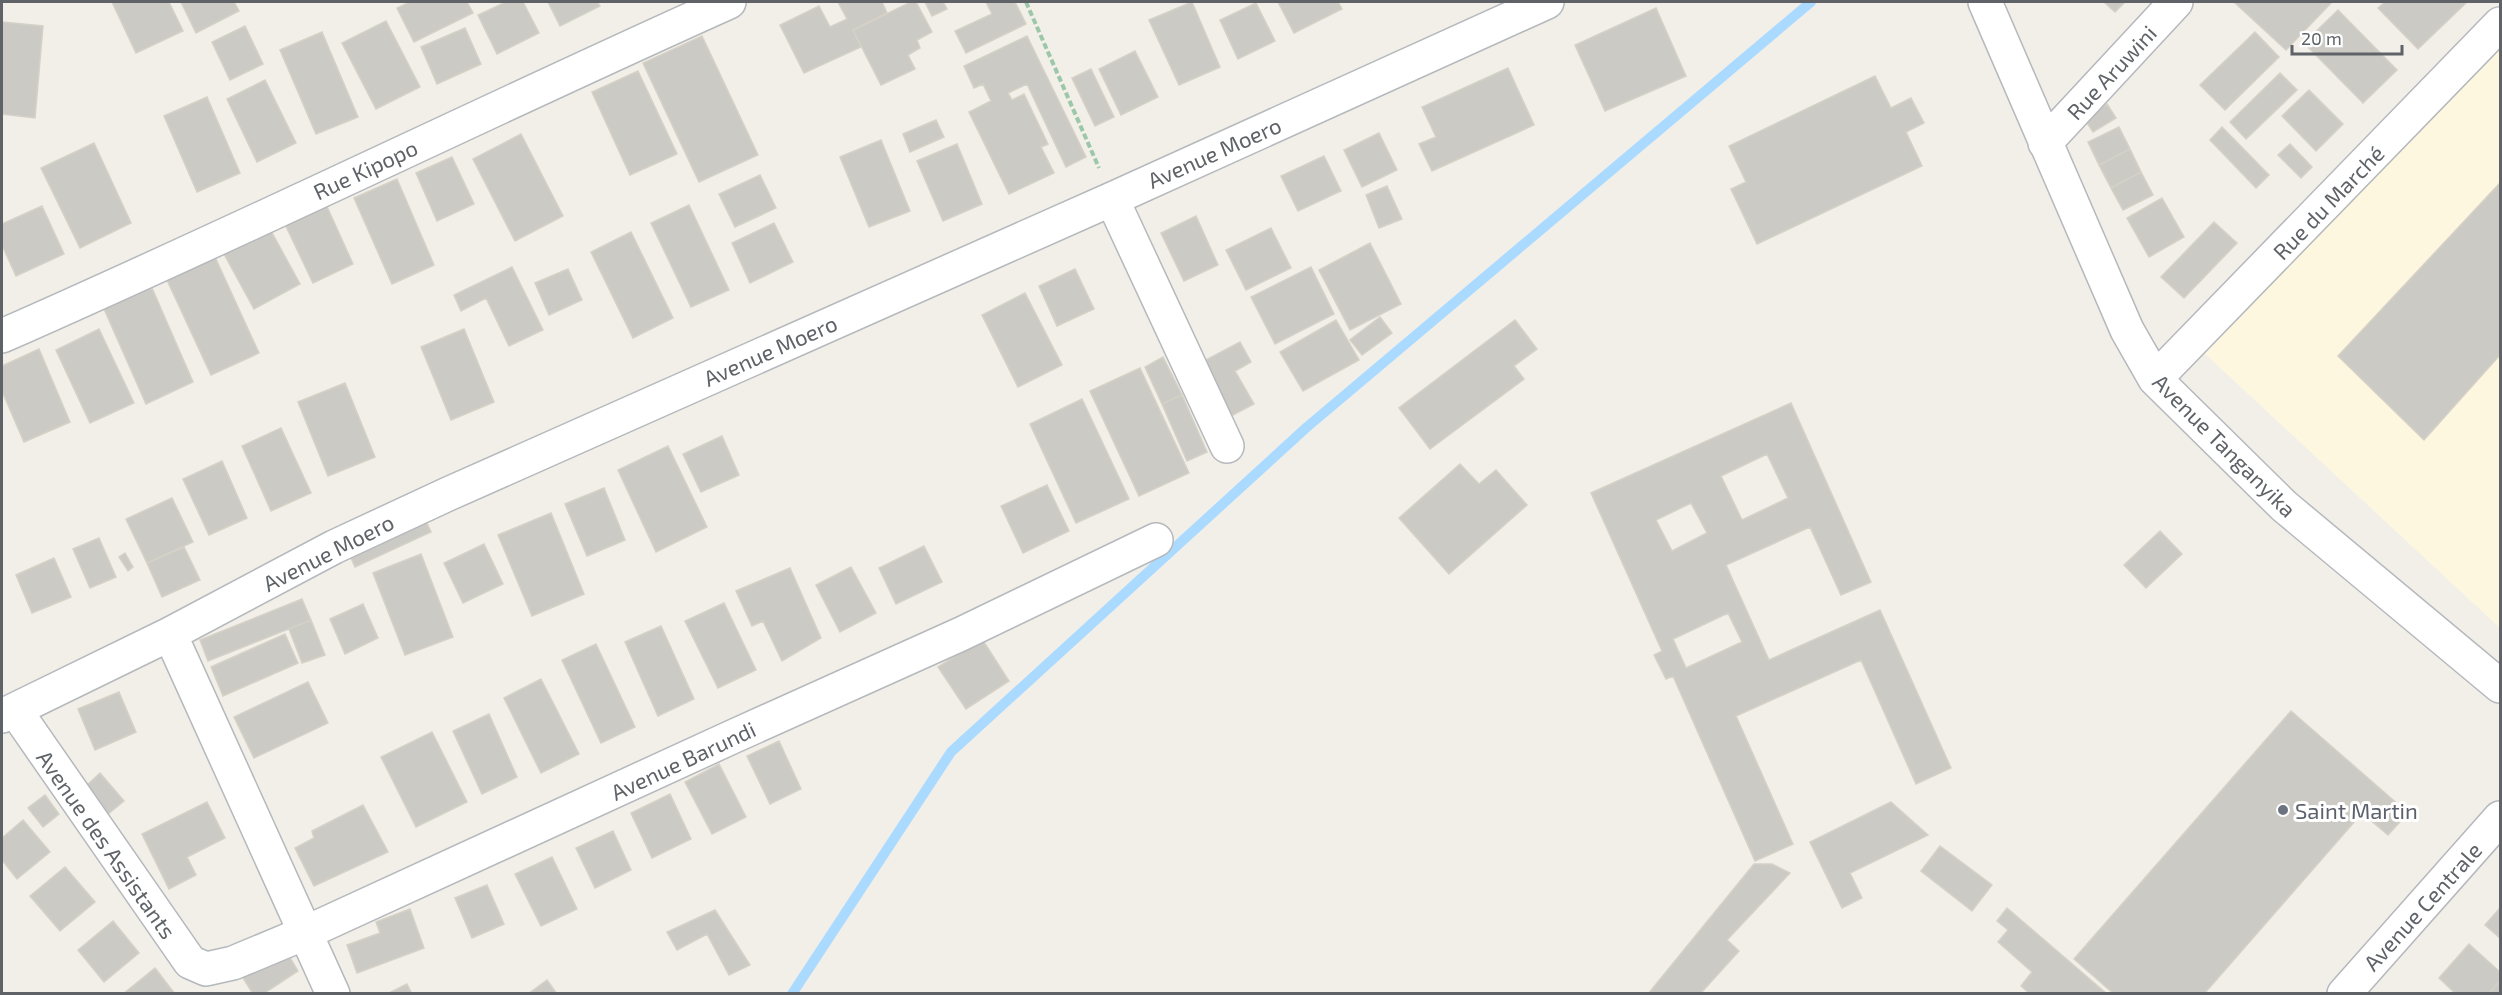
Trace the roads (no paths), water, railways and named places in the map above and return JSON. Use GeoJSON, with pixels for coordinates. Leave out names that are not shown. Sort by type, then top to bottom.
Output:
{"type":"FeatureCollection","features":[{"type":"Feature","properties":{"kind":"street","name":"Rue Kipopo"},"geometry":{"type":"LineString","coordinates":[[2,336],[106,291],[533,90],[729,2]]}},
{"type":"Feature","properties":{"kind":"street","name":"Avenue Moero"},"geometry":{"type":"LineString","coordinates":[[8,713],[170,634],[334,547],[448,494],[1112,199],[1547,2]]}},
{"type":"Feature","properties":{"kind":"street","name":"Avenue Tanganyika"},"geometry":{"type":"LineString","coordinates":[[1985,2],[2127,330],[2155,379],[2284,506],[2500,686]]}},
{"type":"Feature","properties":{"kind":"street","name":"Rue Aruwini"},"geometry":{"type":"LineString","coordinates":[[2045,143],[2176,2]]}},
{"type":"Feature","properties":{"kind":"street","name":"Rue du Marché"},"geometry":{"type":"LineString","coordinates":[[2155,379],[2500,24]]}},
{"type":"Feature","properties":{"kind":"street"},"geometry":{"type":"LineString","coordinates":[[1112,199],[1227,446]]}},
{"type":"Feature","properties":{"kind":"street","name":"Avenue Barundi"},"geometry":{"type":"LineString","coordinates":[[206,969],[233,963],[305,933],[961,634],[1156,540]]}},
{"type":"Feature","properties":{"kind":"street"},"geometry":{"type":"LineString","coordinates":[[170,634],[333,993]]}},
{"type":"Feature","properties":{"kind":"street","name":"Avenue des Assistants"},"geometry":{"type":"LineString","coordinates":[[8,713],[190,962],[206,969]]}},
{"type":"Feature","properties":{"kind":"street","name":"Avenue Centrale"},"geometry":{"type":"LineString","coordinates":[[2344,993],[2500,818]]}},
{"type":"Feature","properties":{"kind":"waterway"},"geometry":{"type":"LineString","coordinates":[[792,994],[951,752],[1307,427],[1811,2]]}},
{"type":"Feature","properties":{"kind":"place","name":"Saint Martin"},"geometry":{"type":"Point","coordinates":[2283,810]}}]}
